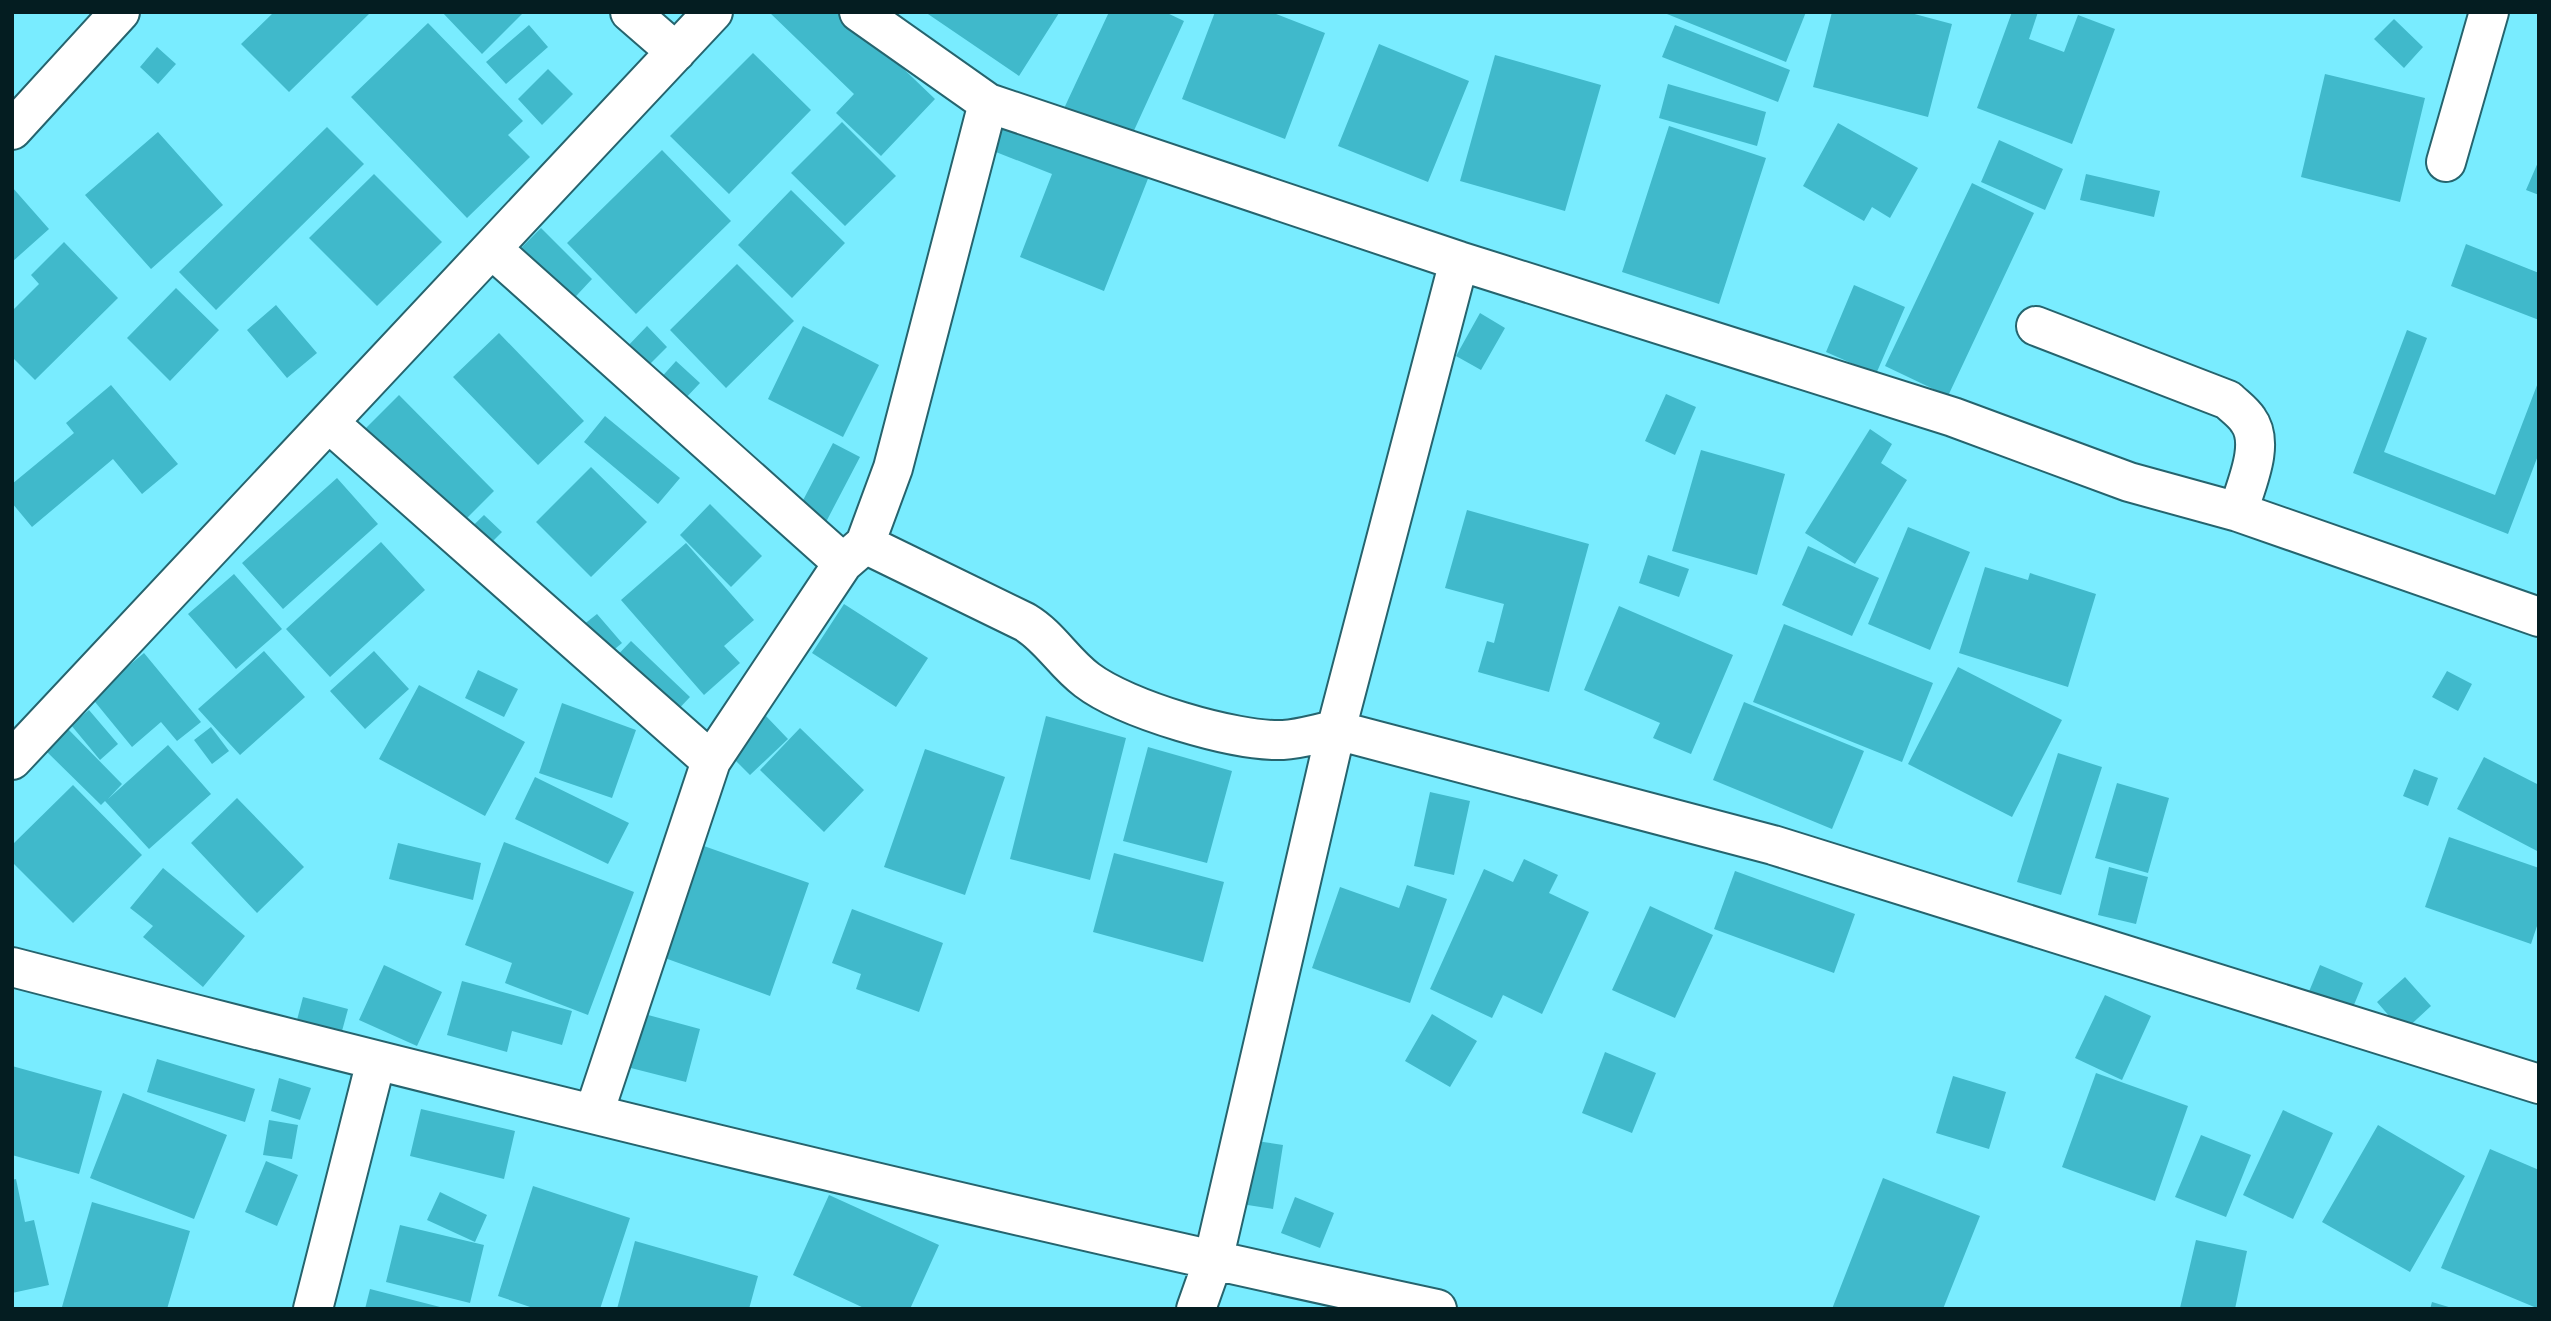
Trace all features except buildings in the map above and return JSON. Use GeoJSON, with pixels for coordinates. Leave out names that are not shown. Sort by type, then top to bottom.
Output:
{"type":"FeatureCollection","features":[{"type":"Feature","properties":{"kind":"street"},"geometry":{"type":"LineString","coordinates":[[12,130],[120,12]]}},
{"type":"Feature","properties":{"kind":"street"},"geometry":{"type":"LineString","coordinates":[[630,12],[676,52]]}},
{"type":"Feature","properties":{"kind":"street"},"geometry":{"type":"LineString","coordinates":[[12,760],[713,12]]}},
{"type":"Feature","properties":{"kind":"street"},"geometry":{"type":"LineString","coordinates":[[859,12],[988,103],[1459,261],[1953,417],[2129,482],[2238,512],[2539,617]]}},
{"type":"Feature","properties":{"kind":"street"},"geometry":{"type":"LineString","coordinates":[[2446,162],[2489,12]]}},
{"type":"Feature","properties":{"kind":"street"},"geometry":{"type":"LineString","coordinates":[[594,1113],[711,761],[854,554],[893,468],[988,103]]}},
{"type":"Feature","properties":{"kind":"street"},"geometry":{"type":"LineString","coordinates":[[492,249],[854,554],[1025,622],[1045,634],[1058,653],[1089,681],[1130,705],[1243,737],[1284,740],[1336,730],[1773,845],[2539,1084]]}},
{"type":"Feature","properties":{"kind":"street"},"geometry":{"type":"LineString","coordinates":[[1196,1309],[1213,1261],[1336,730],[1459,261]]}},
{"type":"Feature","properties":{"kind":"street"},"geometry":{"type":"LineString","coordinates":[[2036,326],[2228,400],[2249,420],[2255,437],[2252,464],[2238,512]]}},
{"type":"Feature","properties":{"kind":"street"},"geometry":{"type":"LineString","coordinates":[[329,423],[711,761]]}},
{"type":"Feature","properties":{"kind":"street"},"geometry":{"type":"LineString","coordinates":[[12,967],[376,1061],[1213,1261],[1437,1309]]}},
{"type":"Feature","properties":{"kind":"street"},"geometry":{"type":"LineString","coordinates":[[313,1309],[376,1061]]}}]}
